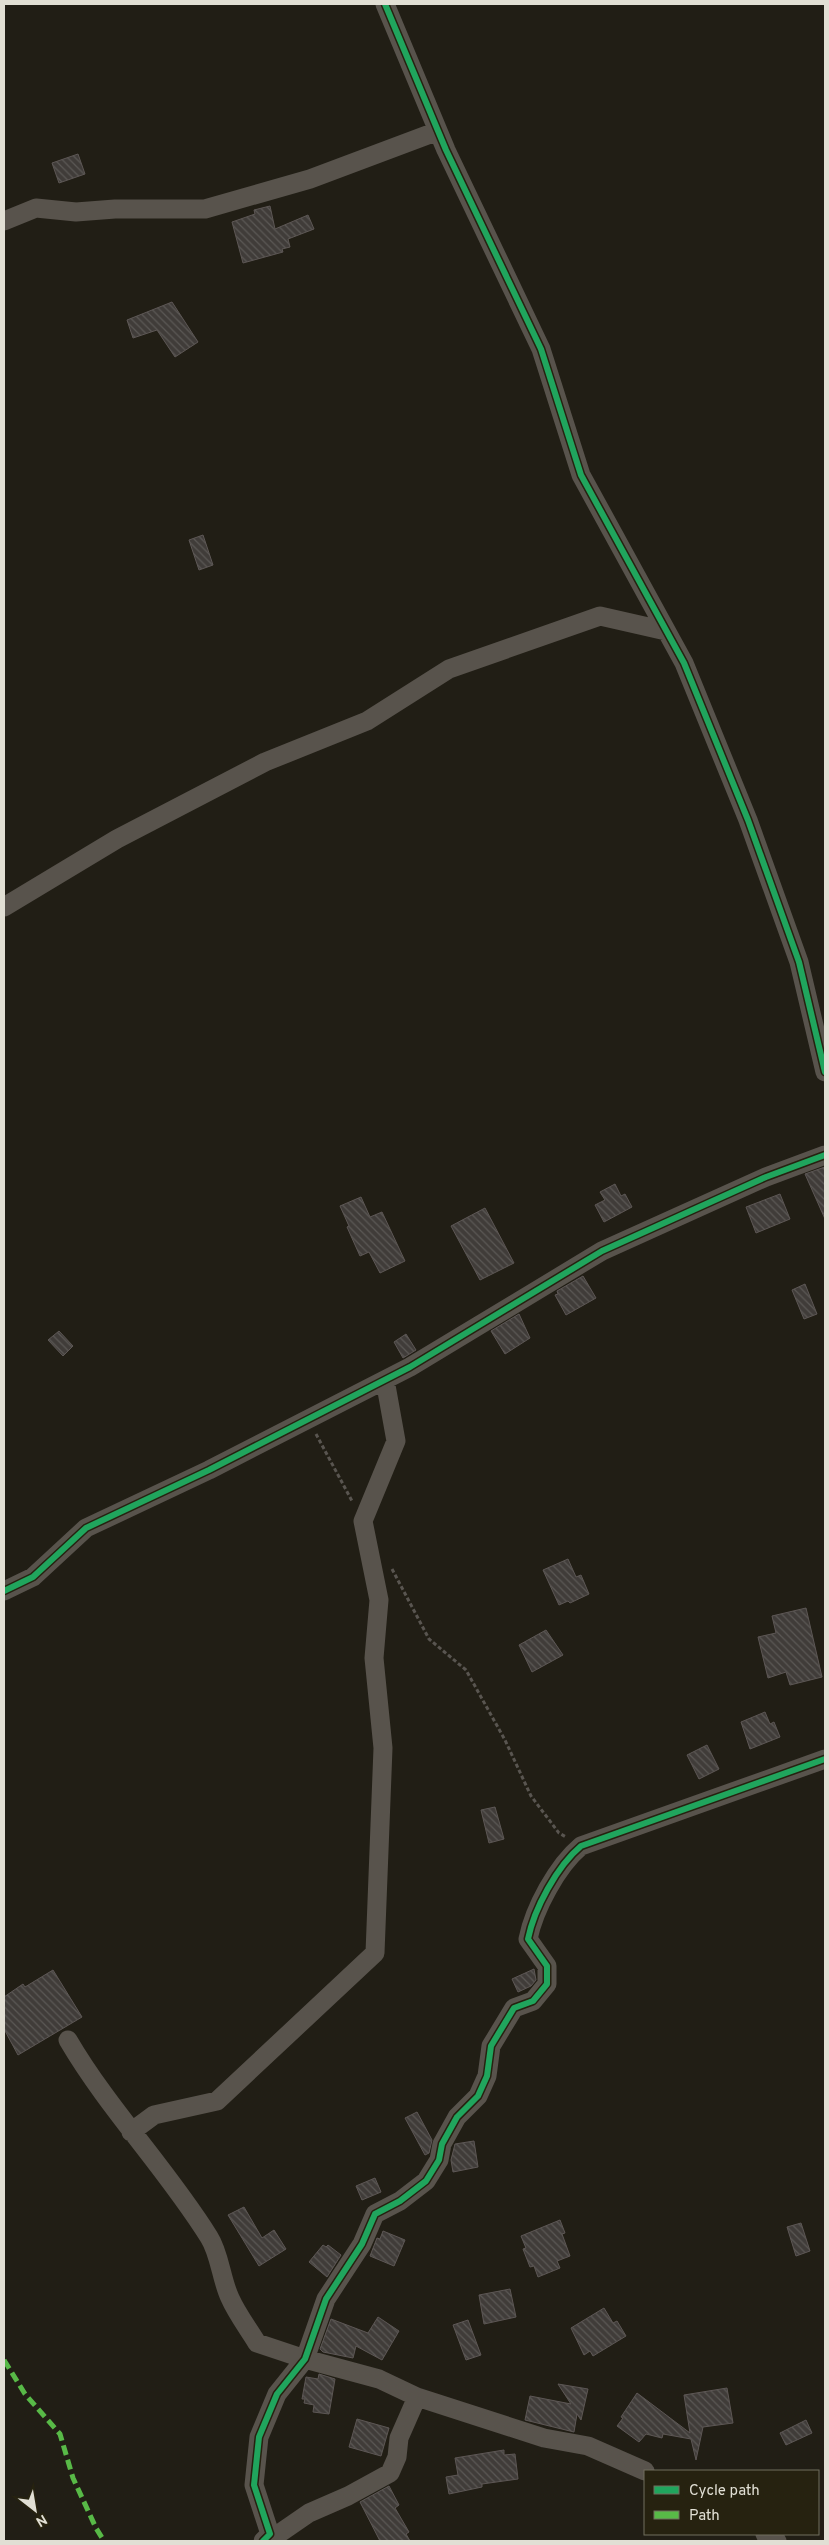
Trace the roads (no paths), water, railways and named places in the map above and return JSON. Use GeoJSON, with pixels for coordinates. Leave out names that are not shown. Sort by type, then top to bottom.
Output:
{"type":"FeatureCollection","features":[{"type":"Feature","properties":{"kind":"street"},"geometry":{"type":"LineString","coordinates":[[385,4],[438,131],[540,349],[580,475],[684,663],[748,820],[799,962],[825,1072]]}},
{"type":"Feature","properties":{"kind":"street"},"geometry":{"type":"LineString","coordinates":[[4,221],[36,208],[76,212],[115,209],[205,208],[310,179],[438,131]]}},
{"type":"Feature","properties":{"kind":"street"},"geometry":{"type":"LineString","coordinates":[[4,907],[117,839],[265,762],[367,721],[449,669],[600,616],[666,631]]}},
{"type":"Feature","properties":{"kind":"street"},"geometry":{"type":"LineString","coordinates":[[4,1591],[33,1577],[86,1528],[310,1420],[385,1380],[602,1251],[766,1177],[825,1155]]}},
{"type":"Feature","properties":{"kind":"street"},"geometry":{"type":"LineString","coordinates":[[130,2132],[154,2115],[217,2101],[375,1952],[383,1748],[374,1658],[379,1600],[363,1521],[396,1441],[385,1380]]}},
{"type":"Feature","properties":{"kind":"street"},"geometry":{"type":"LineString","coordinates":[[417,2397],[399,2438],[397,2456],[390,2473],[348,2496],[302,2517],[280,2533],[267,2538],[254,2485],[259,2438],[277,2394],[305,2359],[326,2299],[362,2244],[375,2214],[400,2201],[426,2181],[439,2160],[442,2144],[457,2117],[478,2096],[487,2076],[491,2046],[509,2016],[514,2008],[533,2001],[547,1984],[547,1966],[528,1939],[532,1918],[568,1856],[581,1846],[825,1759]]}},
{"type":"Feature","properties":{"kind":"street"},"geometry":{"type":"LineString","coordinates":[[68,2040],[130,2132],[166,2172],[211,2238],[230,2298],[257,2343],[305,2359],[379,2378],[417,2397],[544,2438],[588,2446],[644,2471]]}}]}
